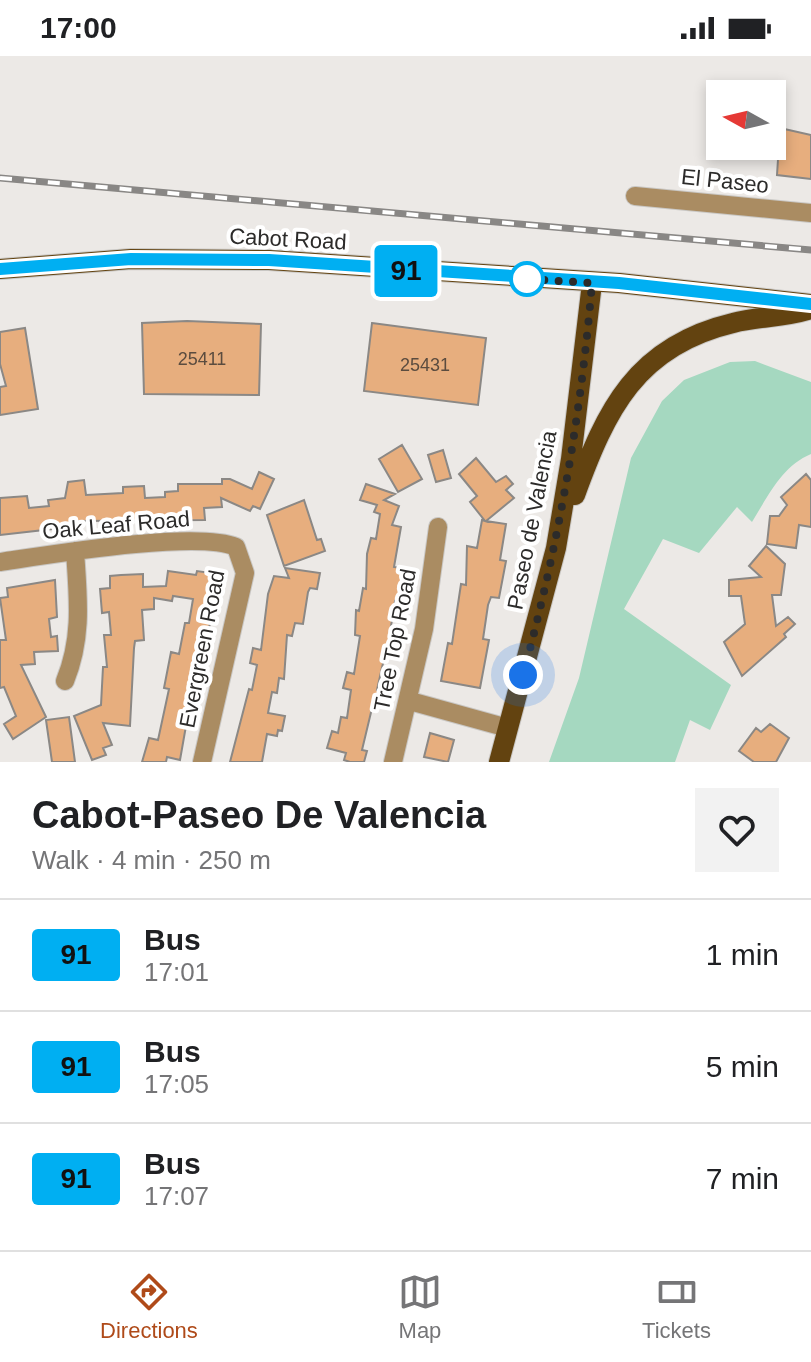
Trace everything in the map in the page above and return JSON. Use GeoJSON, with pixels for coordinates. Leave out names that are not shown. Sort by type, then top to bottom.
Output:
{"type":"FeatureCollection","features":[{"type":"Feature","properties":{"kind":"main road","name":"Cabot Road"},"geometry":{"type":"LineString","coordinates":[[0,269],[131,259],[218,258],[592,283],[811,306]]}},
{"type":"Feature","properties":{"kind":"main road","name":"Paseo de Valencia"},"geometry":{"type":"LineString","coordinates":[[499,762],[556,548],[571,459],[592,283]]}},
{"type":"Feature","properties":{"kind":"main road"},"geometry":{"type":"LineString","coordinates":[[556,548],[602,425],[634,378],[657,358],[700,332],[736,322],[787,317],[811,306]]}},
{"type":"Feature","properties":{"kind":"street","name":"El Paseo"},"geometry":{"type":"LineString","coordinates":[[635,196],[811,213]]}},
{"type":"Feature","properties":{"kind":"street","name":"Tree Top Road"},"geometry":{"type":"LineString","coordinates":[[393,762],[410,701],[438,527]]}},
{"type":"Feature","properties":{"kind":"street","name":"Oak Leaf Road"},"geometry":{"type":"LineString","coordinates":[[0,562],[75,551],[212,541],[236,547]]}},
{"type":"Feature","properties":{"kind":"street","name":"Evergreen Road"},"geometry":{"type":"LineString","coordinates":[[202,762],[214,721],[245,573],[236,547]]}},
{"type":"Feature","properties":{"kind":"street"},"geometry":{"type":"LineString","coordinates":[[65,681],[75,656],[80,627],[75,551]]}},
{"type":"Feature","properties":{"kind":"street"},"geometry":{"type":"LineString","coordinates":[[410,701],[508,728]]}},
{"type":"Feature","properties":{"kind":"green space"},"geometry":{"type":"Polygon","coordinates":[[[755,361],[811,382],[811,454],[784,474],[752,522],[737,507],[699,553],[663,539],[624,609],[731,685],[710,730],[690,720],[675,762],[549,762],[579,678],[631,458],[662,401],[684,380],[730,362],[755,361]]]}},
{"type":"Feature","properties":{"kind":"building"},"geometry":{"type":"Polygon","coordinates":[[[786,129],[811,135],[811,179],[777,175],[778,160],[786,160],[786,129]]]}},
{"type":"Feature","properties":{"kind":"building"},"geometry":{"type":"Polygon","coordinates":[[[142,323],[261,324],[259,395],[144,394],[142,323]]]}},
{"type":"Feature","properties":{"kind":"building"},"geometry":{"type":"Polygon","coordinates":[[[372,323],[486,338],[478,405],[364,391],[372,323]]]}},
{"type":"Feature","properties":{"kind":"building"},"geometry":{"type":"Polygon","coordinates":[[[25,328],[38,409],[0,415],[0,387],[6,386],[0,364],[0,332],[25,328]]]}},
{"type":"Feature","properties":{"kind":"building"},"geometry":{"type":"Polygon","coordinates":[[[402,445],[422,479],[398,492],[379,459],[402,445]]]}},
{"type":"Feature","properties":{"kind":"building"},"geometry":{"type":"Polygon","coordinates":[[[443,450],[451,478],[436,482],[428,455],[443,450]]]}},
{"type":"Feature","properties":{"kind":"building"},"geometry":{"type":"Polygon","coordinates":[[[476,458],[496,482],[506,476],[513,484],[506,490],[514,498],[486,521],[506,524],[500,560],[506,561],[499,598],[491,597],[488,605],[483,639],[489,640],[480,688],[441,681],[448,643],[452,644],[461,584],[466,585],[467,546],[477,548],[482,520],[485,521],[470,502],[477,496],[459,474],[476,458]]]}},
{"type":"Feature","properties":{"kind":"building"},"geometry":{"type":"Polygon","coordinates":[[[259,472],[274,479],[260,509],[253,506],[250,511],[221,498],[222,507],[204,508],[205,520],[79,521],[79,526],[0,535],[0,498],[27,496],[29,508],[49,506],[48,500],[65,498],[68,482],[84,480],[86,495],[123,493],[123,487],[144,486],[145,498],[165,497],[165,492],[178,491],[178,484],[222,484],[222,479],[230,479],[252,489],[259,472]]]}},
{"type":"Feature","properties":{"kind":"building"},"geometry":{"type":"Polygon","coordinates":[[[806,474],[811,480],[811,527],[799,525],[796,548],[767,544],[770,516],[779,516],[787,505],[781,497],[806,474]]]}},
{"type":"Feature","properties":{"kind":"building"},"geometry":{"type":"Polygon","coordinates":[[[366,484],[395,494],[384,500],[399,506],[392,525],[401,527],[394,567],[407,569],[400,602],[395,601],[391,626],[396,627],[394,642],[388,641],[377,690],[383,691],[379,706],[373,704],[362,750],[367,751],[364,762],[350,762],[344,760],[346,753],[327,748],[332,731],[338,733],[341,717],[347,718],[351,690],[343,688],[347,672],[354,674],[360,636],[355,635],[356,610],[359,611],[363,588],[366,589],[367,554],[371,538],[376,539],[380,514],[374,512],[377,505],[360,500],[366,484]]]}},
{"type":"Feature","properties":{"kind":"building"},"geometry":{"type":"Polygon","coordinates":[[[304,500],[317,540],[321,539],[325,551],[284,566],[267,515],[304,500]]]}},
{"type":"Feature","properties":{"kind":"building"},"geometry":{"type":"Polygon","coordinates":[[[766,546],[785,564],[781,595],[772,595],[776,626],[788,617],[795,624],[784,634],[786,637],[742,676],[724,642],[745,624],[741,596],[729,596],[729,580],[761,577],[749,566],[766,546]]]}},
{"type":"Feature","properties":{"kind":"building"},"geometry":{"type":"Polygon","coordinates":[[[285,568],[320,573],[317,589],[310,588],[308,592],[303,624],[295,623],[292,636],[287,635],[284,679],[279,678],[277,693],[272,692],[268,713],[285,716],[282,731],[278,730],[277,736],[267,734],[262,762],[230,762],[249,689],[252,690],[257,665],[250,663],[253,648],[261,650],[268,594],[274,576],[289,578],[285,568]]]}},
{"type":"Feature","properties":{"kind":"building"},"geometry":{"type":"Polygon","coordinates":[[[168,571],[196,575],[197,571],[211,573],[209,586],[218,587],[203,655],[206,656],[203,670],[196,669],[180,760],[167,757],[166,762],[142,762],[149,738],[158,740],[169,689],[164,688],[171,652],[179,654],[185,623],[189,623],[193,599],[173,596],[172,601],[154,598],[154,609],[142,610],[144,640],[135,641],[130,726],[103,723],[112,745],[103,748],[106,755],[92,760],[74,716],[101,705],[103,667],[107,667],[104,635],[111,635],[109,612],[102,613],[100,589],[110,588],[110,576],[143,574],[143,587],[166,586],[168,571]]]}},
{"type":"Feature","properties":{"kind":"building"},"geometry":{"type":"Polygon","coordinates":[[[55,580],[57,617],[49,619],[51,637],[57,636],[58,651],[34,652],[35,664],[21,665],[46,717],[13,739],[4,724],[16,716],[4,687],[0,688],[0,640],[6,640],[0,598],[8,597],[7,588],[55,580]]]}},
{"type":"Feature","properties":{"kind":"building"},"geometry":{"type":"Polygon","coordinates":[[[69,717],[75,762],[52,762],[46,720],[69,717]]]}},
{"type":"Feature","properties":{"kind":"building"},"geometry":{"type":"Polygon","coordinates":[[[770,724],[789,738],[776,762],[754,762],[739,751],[756,728],[761,732],[770,724]]]}},
{"type":"Feature","properties":{"kind":"building"},"geometry":{"type":"Polygon","coordinates":[[[430,733],[454,740],[448,762],[424,757],[430,733]]]}},
{"type":"Feature","properties":{"kind":"railway"},"geometry":{"type":"LineString","coordinates":[[0,178],[811,250]]}},
{"type":"Feature","properties":{"kind":"bus line","name":"91"},"geometry":{"type":"LineString","coordinates":[[0,269],[131,259],[269,260],[482,277],[619,283],[811,304]]}},
{"type":"Feature","properties":{"kind":"route"},"geometry":{"type":"LineString","coordinates":[[523,675],[556,548],[571,459],[592,283],[527,279]]}}]}
